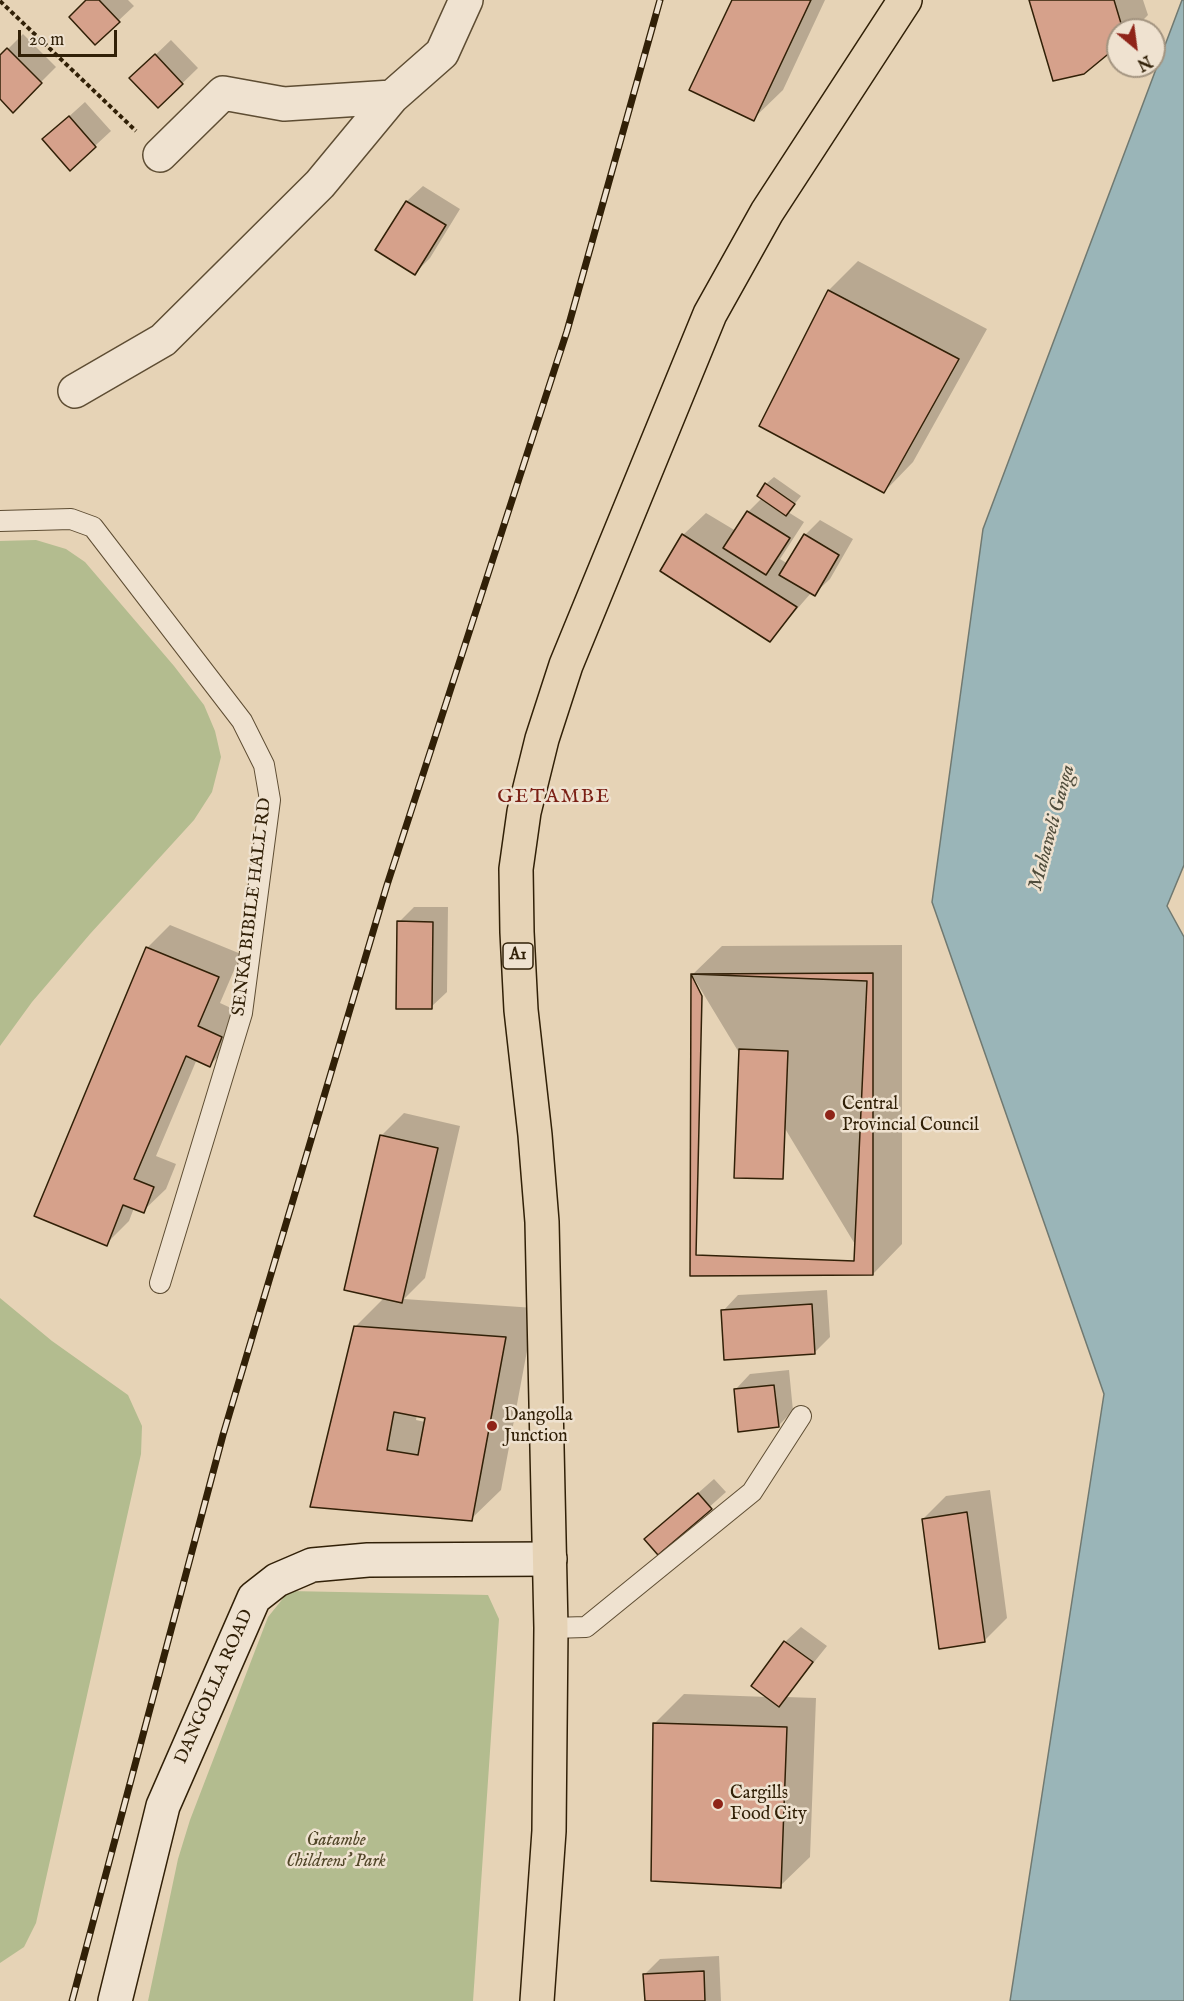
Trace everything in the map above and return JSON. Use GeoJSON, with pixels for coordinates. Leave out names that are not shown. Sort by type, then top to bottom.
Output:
{"type":"FeatureCollection","features":[{"type":"Feature","properties":{"kind":"highway","name":"A1"},"geometry":{"type":"LineString","coordinates":[[537,2001],[549,1831],[551,1628],[542,1222],[535,1135],[520,1011],[517,932],[516,869],[524,812],[542,739],[566,665],[711,314],[767,212],[905,0]]}},
{"type":"Feature","properties":{"kind":"street"},"geometry":{"type":"LineString","coordinates":[[75,392],[163,340],[320,184],[392,97],[442,53],[466,0]]}},
{"type":"Feature","properties":{"kind":"street"},"geometry":{"type":"LineString","coordinates":[[160,155],[223,93],[284,104],[392,97]]}},
{"type":"Feature","properties":{"kind":"street","name":"DANGOLLA ROAD"},"geometry":{"type":"LineString","coordinates":[[115,2001],[163,1806],[254,1598],[277,1580],[312,1565],[368,1560],[550,1559]]}},
{"type":"Feature","properties":{"kind":"lane","name":"SENKA BIBILE HALL RD"},"geometry":{"type":"LineString","coordinates":[[0,521],[71,519],[93,528],[242,721],[264,765],[270,800],[242,1013],[160,1283]]}},
{"type":"Feature","properties":{"kind":"lane"},"geometry":{"type":"LineString","coordinates":[[551,1628],[586,1627],[752,1492],[801,1416]]}},
{"type":"Feature","properties":{"kind":"path"},"geometry":{"type":"LineString","coordinates":[[0,1],[160,155]]}},
{"type":"Feature","properties":{"kind":"green space"},"geometry":{"type":"Polygon","coordinates":[[[36,540],[66,549],[85,562],[174,666],[204,705],[215,731],[221,757],[212,792],[194,820],[90,934],[32,1002],[0,1046],[0,541],[36,540]]]}},
{"type":"Feature","properties":{"kind":"green space"},"geometry":{"type":"Polygon","coordinates":[[[0,1298],[52,1341],[128,1395],[142,1426],[141,1454],[36,1923],[24,1947],[0,1963],[0,1298]]]}},
{"type":"Feature","properties":{"kind":"green space","name":"Gatambe Childrens' Park"},"geometry":{"type":"Polygon","coordinates":[[[289,1591],[488,1595],[499,1619],[473,2001],[148,2001],[178,1859],[190,1820],[268,1617],[289,1591]]]}},
{"type":"Feature","properties":{"kind":"water","name":"Mahaweli Ganga"},"geometry":{"type":"Polygon","coordinates":[[[1182,0],[1184,0],[1184,865],[1167,906],[1184,937],[1184,2001],[1010,2001],[1104,1394],[932,902],[983,529],[1153,78],[1166,78],[1166,43],[1182,0]]]}},
{"type":"Feature","properties":{"kind":"building"},"geometry":{"type":"Polygon","coordinates":[[[86,0],[99,0],[120,22],[95,45],[69,17],[86,0]]]}},
{"type":"Feature","properties":{"kind":"building"},"geometry":{"type":"Polygon","coordinates":[[[732,0],[811,0],[754,121],[689,90],[732,0]]]}},
{"type":"Feature","properties":{"kind":"building"},"geometry":{"type":"Polygon","coordinates":[[[1029,0],[1114,0],[1119,18],[1106,18],[1106,56],[1084,74],[1053,81],[1029,0]]]}},
{"type":"Feature","properties":{"kind":"building"},"geometry":{"type":"Polygon","coordinates":[[[7,48],[42,83],[13,113],[0,99],[0,55],[7,48]]]}},
{"type":"Feature","properties":{"kind":"building"},"geometry":{"type":"Polygon","coordinates":[[[155,54],[183,84],[158,108],[129,78],[155,54]]]}},
{"type":"Feature","properties":{"kind":"building"},"geometry":{"type":"Polygon","coordinates":[[[69,116],[96,147],[70,171],[42,139],[69,116]]]}},
{"type":"Feature","properties":{"kind":"building"},"geometry":{"type":"Polygon","coordinates":[[[406,201],[446,225],[415,275],[375,250],[406,201]]]}},
{"type":"Feature","properties":{"kind":"building"},"geometry":{"type":"Polygon","coordinates":[[[828,290],[959,359],[884,493],[759,426],[828,290]]]}},
{"type":"Feature","properties":{"kind":"building"},"geometry":{"type":"Polygon","coordinates":[[[765,483],[795,504],[786,516],[757,496],[765,483]]]}},
{"type":"Feature","properties":{"kind":"building"},"geometry":{"type":"Polygon","coordinates":[[[747,511],[790,538],[766,575],[723,548],[747,511]]]}},
{"type":"Feature","properties":{"kind":"building"},"geometry":{"type":"Polygon","coordinates":[[[682,534],[797,607],[770,642],[660,571],[682,534]]]}},
{"type":"Feature","properties":{"kind":"building"},"geometry":{"type":"Polygon","coordinates":[[[804,534],[839,555],[815,596],[779,575],[804,534]]]}},
{"type":"Feature","properties":{"kind":"building"},"geometry":{"type":"Polygon","coordinates":[[[397,921],[433,922],[432,1009],[396,1009],[397,921]]]}},
{"type":"Feature","properties":{"kind":"building"},"geometry":{"type":"Polygon","coordinates":[[[146,947],[219,977],[198,1026],[222,1037],[210,1067],[186,1056],[134,1179],[154,1187],[144,1213],[123,1205],[107,1246],[34,1216],[146,947]]]}},
{"type":"Feature","properties":{"kind":"building","name":"Central Provincial Council"},"geometry":{"type":"Polygon","coordinates":[[[873,973],[873,1275],[690,1276],[691,974],[873,973]],[[739,1049],[734,1178],[783,1179],[788,1051],[739,1049]]]}},
{"type":"Feature","properties":{"kind":"building","name":"Central Provincial Council"},"geometry":{"type":"Polygon","coordinates":[[[691,974],[867,981],[854,1261],[696,1255],[702,996],[691,974]]]}},
{"type":"Feature","properties":{"kind":"building"},"geometry":{"type":"Polygon","coordinates":[[[380,1135],[438,1148],[402,1303],[344,1290],[380,1135]]]}},
{"type":"Feature","properties":{"kind":"building"},"geometry":{"type":"Polygon","coordinates":[[[812,1304],[815,1354],[724,1360],[721,1310],[812,1304]]]}},
{"type":"Feature","properties":{"kind":"building"},"geometry":{"type":"Polygon","coordinates":[[[354,1326],[506,1337],[472,1521],[310,1507],[354,1326]],[[394,1412],[387,1450],[418,1455],[425,1418],[394,1412]]]}},
{"type":"Feature","properties":{"kind":"building"},"geometry":{"type":"Polygon","coordinates":[[[774,1385],[779,1427],[738,1432],[734,1389],[774,1385]]]}},
{"type":"Feature","properties":{"kind":"building"},"geometry":{"type":"Polygon","coordinates":[[[698,1493],[712,1509],[658,1555],[644,1539],[698,1493]]]}},
{"type":"Feature","properties":{"kind":"building"},"geometry":{"type":"Polygon","coordinates":[[[967,1512],[985,1642],[939,1649],[922,1519],[967,1512]]]}},
{"type":"Feature","properties":{"kind":"building"},"geometry":{"type":"Polygon","coordinates":[[[784,1641],[813,1662],[779,1707],[751,1686],[784,1641]]]}},
{"type":"Feature","properties":{"kind":"building","name":"Cargills Food City"},"geometry":{"type":"Polygon","coordinates":[[[653,1723],[787,1727],[781,1888],[651,1881],[653,1723]]]}},
{"type":"Feature","properties":{"kind":"building"},"geometry":{"type":"Polygon","coordinates":[[[704,1971],[705,2001],[645,2001],[643,1974],[704,1971]]]}},
{"type":"Feature","properties":{"kind":"railway"},"geometry":{"type":"LineString","coordinates":[[72,2001],[223,1435],[387,885],[567,331],[660,0]]}},
{"type":"Feature","properties":{"kind":"place","name":"Central Provincial Council"},"geometry":{"type":"Point","coordinates":[830,1115]}},
{"type":"Feature","properties":{"kind":"place","name":"Dangolla Junction"},"geometry":{"type":"Point","coordinates":[492,1426]}},
{"type":"Feature","properties":{"kind":"place","name":"Cargills Food City"},"geometry":{"type":"Point","coordinates":[718,1804]}},
{"type":"Feature","properties":{"kind":"district","name":"GETAMBE"},"geometry":{"type":"Point","coordinates":[554,798]}}]}
